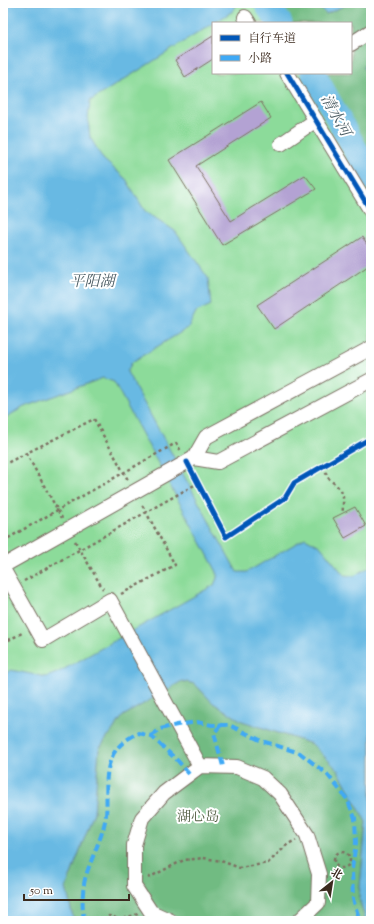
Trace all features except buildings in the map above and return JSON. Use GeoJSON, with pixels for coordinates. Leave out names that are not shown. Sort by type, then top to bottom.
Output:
{"type":"FeatureCollection","features":[{"type":"Feature","properties":{"kind":"street"},"geometry":{"type":"LineString","coordinates":[[352,43],[371,31]]}},
{"type":"Feature","properties":{"kind":"street"},"geometry":{"type":"LineString","coordinates":[[293,75],[316,120],[371,211]]}},
{"type":"Feature","properties":{"kind":"street"},"geometry":{"type":"LineString","coordinates":[[281,144],[316,120]]}},
{"type":"Feature","properties":{"kind":"street"},"geometry":{"type":"LineString","coordinates":[[3,566],[190,460],[206,436],[371,348]]}},
{"type":"Feature","properties":{"kind":"street"},"geometry":{"type":"LineString","coordinates":[[190,460],[218,462],[371,380]]}},
{"type":"Feature","properties":{"kind":"street"},"geometry":{"type":"LineString","coordinates":[[3,569],[43,640],[110,600],[200,766]]}},
{"type":"Feature","properties":{"kind":"street"},"geometry":{"type":"LineString","coordinates":[[171,921],[150,910],[134,886],[134,845],[142,818],[164,793],[200,766],[237,767],[263,778],[280,794],[307,835],[319,874],[318,903],[299,921]]}},
{"type":"Feature","properties":{"kind":"path"},"geometry":{"type":"LineString","coordinates":[[3,541],[176,443],[190,460],[201,490]]}},
{"type":"Feature","properties":{"kind":"path"},"geometry":{"type":"LineString","coordinates":[[318,469],[330,462]]}},
{"type":"Feature","properties":{"kind":"path"},"geometry":{"type":"LineString","coordinates":[[324,466],[326,477],[341,491],[344,500],[343,513]]}},
{"type":"Feature","properties":{"kind":"path"},"geometry":{"type":"LineString","coordinates":[[13,587],[198,483]]}},
{"type":"Feature","properties":{"kind":"path"},"geometry":{"type":"LineString","coordinates":[[3,643],[35,626]]}},
{"type":"Feature","properties":{"kind":"path"},"geometry":{"type":"LineString","coordinates":[[134,886],[184,860],[204,858],[221,861],[240,868],[268,863],[288,844],[307,835]]}},
{"type":"Feature","properties":{"kind":"path"},"geometry":{"type":"LineString","coordinates":[[339,852],[347,854],[352,858],[350,864],[344,868],[336,866],[334,862],[335,857],[339,852]]}},
{"type":"Feature","properties":{"kind":"path"},"geometry":{"type":"LineString","coordinates":[[104,921],[107,917],[112,916],[118,921],[150,910]]}},
{"type":"Feature","properties":{"kind":"green space"},"geometry":{"type":"Polygon","coordinates":[[[3,3],[371,3],[371,921],[3,921],[3,3]]]}},
{"type":"Feature","properties":{"kind":"green space"},"geometry":{"type":"Polygon","coordinates":[[[254,3],[315,3],[326,14],[350,3],[371,3],[371,57],[363,67],[371,83],[371,191],[303,74],[352,74],[352,22],[267,22],[254,3]]]}},
{"type":"Feature","properties":{"kind":"green space","name":"湖心岛"},"geometry":{"type":"Polygon","coordinates":[[[181,681],[195,684],[213,703],[242,721],[312,744],[338,770],[366,822],[359,898],[366,921],[74,921],[66,888],[94,812],[99,749],[123,716],[181,681]]]}},
{"type":"Feature","properties":{"kind":"water","name":"平阳湖"},"geometry":{"type":"Polygon","coordinates":[[[3,3],[238,3],[233,11],[216,22],[212,22],[212,24],[90,101],[88,120],[90,137],[103,159],[126,179],[145,211],[175,231],[208,278],[211,305],[196,312],[188,328],[132,362],[127,372],[237,572],[247,572],[305,538],[320,546],[344,575],[354,576],[371,566],[371,921],[366,921],[359,898],[366,822],[338,770],[312,744],[242,721],[213,703],[195,684],[182,681],[123,716],[99,749],[94,812],[66,888],[74,921],[3,921],[3,675],[11,670],[46,677],[57,673],[214,585],[217,578],[217,572],[114,382],[103,378],[24,407],[3,419],[3,3]]]}},
{"type":"Feature","properties":{"kind":"water"},"geometry":{"type":"Polygon","coordinates":[[[315,3],[350,3],[326,14],[315,3]]]}},
{"type":"Feature","properties":{"kind":"water"},"geometry":{"type":"Polygon","coordinates":[[[371,57],[371,83],[363,67],[371,57]]]}},
{"type":"Feature","properties":{"kind":"waterway","name":"清水河"},"geometry":{"type":"LineString","coordinates":[[267,5],[279,22]]}},
{"type":"Feature","properties":{"kind":"waterway","name":"清水河"},"geometry":{"type":"LineString","coordinates":[[314,74],[371,178]]}},
{"type":"Feature","properties":{"kind":"marked path"},"geometry":{"type":"LineString","coordinates":[[151,736],[160,729],[197,722],[212,725],[229,725],[262,741],[300,753],[327,774],[347,799],[355,818],[356,843],[352,869],[353,899],[360,921]]}},
{"type":"Feature","properties":{"kind":"marked path"},"geometry":{"type":"LineString","coordinates":[[221,725],[214,733],[223,766]]}},
{"type":"Feature","properties":{"kind":"marked path"},"geometry":{"type":"LineString","coordinates":[[84,921],[83,890],[90,863],[100,840],[106,815],[106,786],[109,764],[114,753],[126,740],[138,733],[151,736],[178,761],[189,774]]}},
{"type":"Feature","properties":{"kind":"cycle path"},"geometry":{"type":"LineString","coordinates":[[288,74],[371,211]]}},
{"type":"Feature","properties":{"kind":"cycle path"},"geometry":{"type":"LineString","coordinates":[[187,462],[226,537],[285,498],[294,483],[371,438]]}}]}
